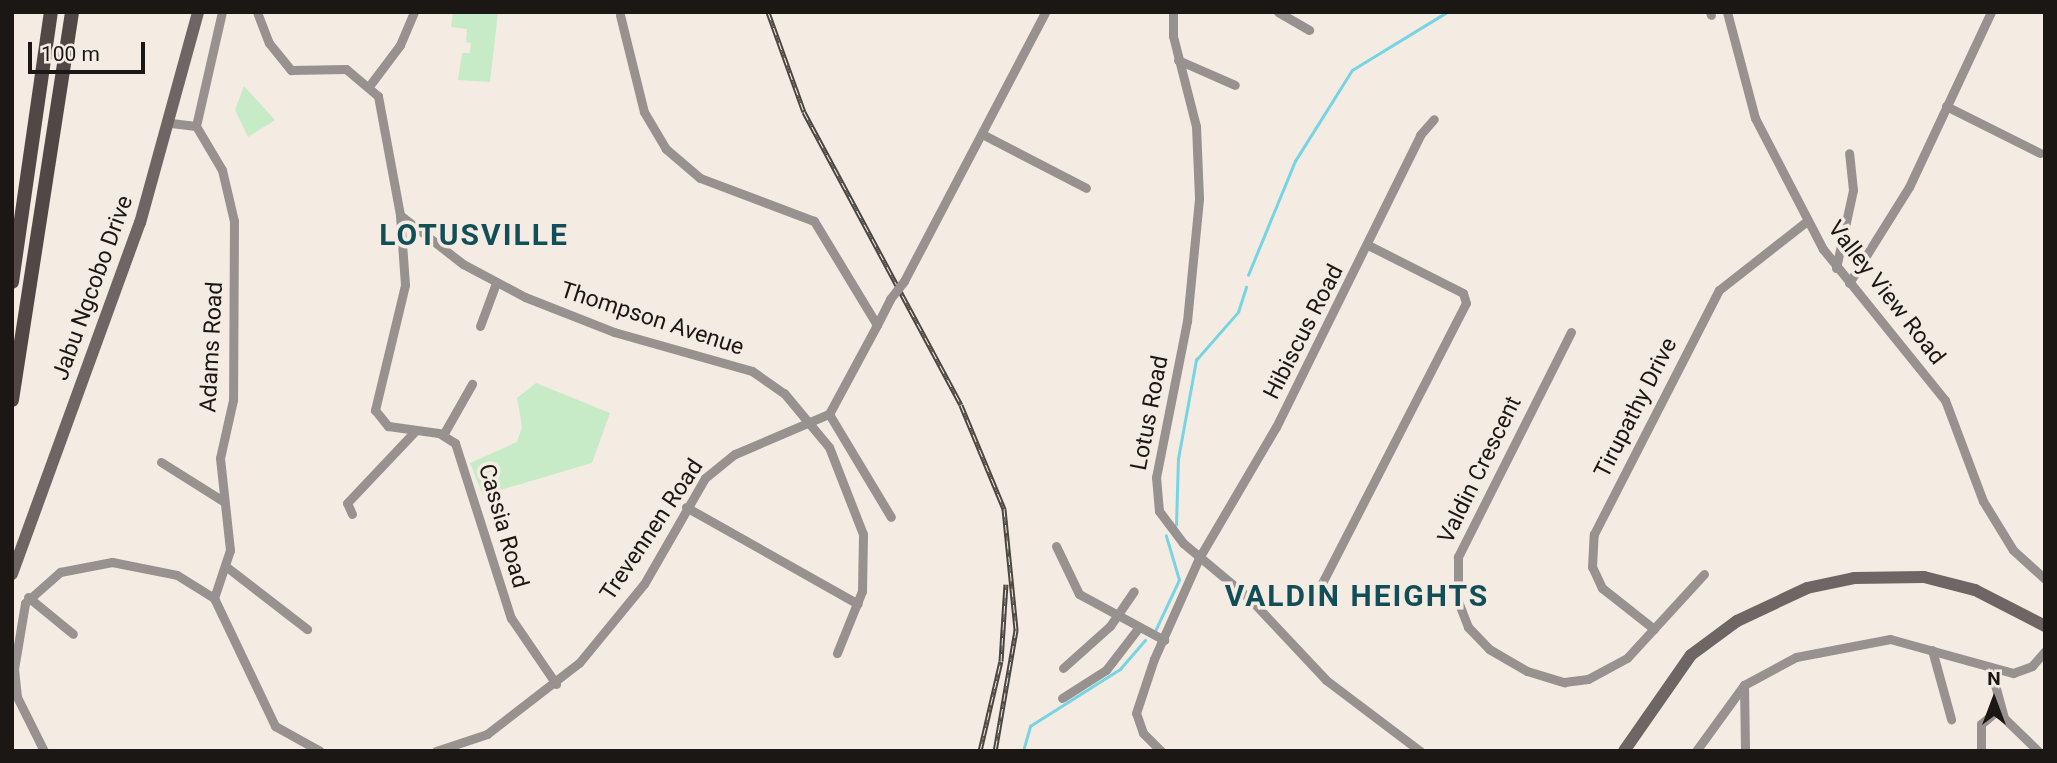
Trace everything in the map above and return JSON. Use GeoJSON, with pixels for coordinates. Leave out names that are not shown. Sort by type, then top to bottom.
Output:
{"type":"FeatureCollection","features":[{"type":"Feature","properties":{"kind":"main road"},"geometry":{"type":"LineString","coordinates":[[12,282],[51,12]]}},
{"type":"Feature","properties":{"kind":"main road"},"geometry":{"type":"LineString","coordinates":[[12,400],[72,12]]}},
{"type":"Feature","properties":{"kind":"main road","name":"Jabu Ngcobo Drive"},"geometry":{"type":"LineString","coordinates":[[12,574],[172,124],[198,12]]}},
{"type":"Feature","properties":{"kind":"main road"},"geometry":{"type":"LineString","coordinates":[[1624,751],[1690,655],[1747,614],[1807,589],[1854,578],[1924,577],[1975,590],[2045,626]]}},
{"type":"Feature","properties":{"kind":"street"},"geometry":{"type":"LineString","coordinates":[[172,124],[196,126],[222,12]]}},
{"type":"Feature","properties":{"kind":"street"},"geometry":{"type":"LineString","coordinates":[[257,12],[269,43],[291,70],[346,69],[370,85],[384,111],[400,215],[403,309],[373,404],[388,426],[443,435],[472,384]]}},
{"type":"Feature","properties":{"kind":"street"},"geometry":{"type":"LineString","coordinates":[[370,85],[400,45],[414,12]]}},
{"type":"Feature","properties":{"kind":"street"},"geometry":{"type":"LineString","coordinates":[[891,517],[829,414],[890,299],[904,281],[1045,12]]}},
{"type":"Feature","properties":{"kind":"street","name":"Lotus Road"},"geometry":{"type":"LineString","coordinates":[[1173,12],[1178,60],[1196,126],[1199,199],[1187,321],[1156,493],[1169,528],[1199,558],[1250,599],[1326,680],[1420,751]]}},
{"type":"Feature","properties":{"kind":"street"},"geometry":{"type":"LineString","coordinates":[[1278,12],[1309,30]]}},
{"type":"Feature","properties":{"kind":"street","name":"Valley View Road"},"geometry":{"type":"LineString","coordinates":[[1727,12],[1755,118],[1807,221],[1836,268],[1945,400],[1983,501],[2013,550],[2045,579]]}},
{"type":"Feature","properties":{"kind":"street"},"geometry":{"type":"LineString","coordinates":[[1849,283],[1874,253],[1991,12]]}},
{"type":"Feature","properties":{"kind":"street"},"geometry":{"type":"LineString","coordinates":[[620,15],[644,112],[666,149],[701,177],[814,221],[877,325]]}},
{"type":"Feature","properties":{"kind":"street"},"geometry":{"type":"LineString","coordinates":[[1178,60],[1235,85]]}},
{"type":"Feature","properties":{"kind":"street"},"geometry":{"type":"LineString","coordinates":[[1946,106],[2040,153]]}},
{"type":"Feature","properties":{"kind":"street","name":"Hibiscus Road"},"geometry":{"type":"LineString","coordinates":[[1161,751],[1143,733],[1136,713],[1199,558],[1276,427],[1370,246],[1420,135],[1434,119]]}},
{"type":"Feature","properties":{"kind":"street","name":"Adams Road"},"geometry":{"type":"LineString","coordinates":[[196,126],[222,170],[234,221],[233,400],[220,457],[228,568],[214,598]]}},
{"type":"Feature","properties":{"kind":"street"},"geometry":{"type":"LineString","coordinates":[[982,134],[1086,188]]}},
{"type":"Feature","properties":{"kind":"street"},"geometry":{"type":"LineString","coordinates":[[1836,268],[1853,190],[1849,153]]}},
{"type":"Feature","properties":{"kind":"street","name":"Thompson Avenue"},"geometry":{"type":"LineString","coordinates":[[400,215],[496,283],[614,332],[752,371],[815,425],[834,455],[863,534],[858,604],[837,653]]}},
{"type":"Feature","properties":{"kind":"street","name":"Tirupathy Drive"},"geometry":{"type":"LineString","coordinates":[[1654,629],[1602,588],[1592,567],[1594,534],[1719,290],[1807,221]]}},
{"type":"Feature","properties":{"kind":"street"},"geometry":{"type":"LineString","coordinates":[[1320,587],[1466,303],[1463,293],[1370,246]]}},
{"type":"Feature","properties":{"kind":"street"},"geometry":{"type":"LineString","coordinates":[[480,326],[496,283]]}},
{"type":"Feature","properties":{"kind":"street","name":"Valdin Crescent"},"geometry":{"type":"LineString","coordinates":[[1571,332],[1463,543],[1455,569],[1458,601],[1489,649],[1527,671],[1564,682],[1613,668],[1654,629],[1704,573]]}},
{"type":"Feature","properties":{"kind":"street","name":"Trevennen Road"},"geometry":{"type":"LineString","coordinates":[[436,751],[488,734],[556,684],[644,584],[686,507],[724,460],[815,425],[829,414]]}},
{"type":"Feature","properties":{"kind":"street"},"geometry":{"type":"LineString","coordinates":[[352,513],[347,503],[415,431]]}},
{"type":"Feature","properties":{"kind":"street","name":"Cassia Road"},"geometry":{"type":"LineString","coordinates":[[443,435],[455,443],[470,477],[515,629],[556,684]]}},
{"type":"Feature","properties":{"kind":"street"},"geometry":{"type":"LineString","coordinates":[[160,462],[223,500]]}},
{"type":"Feature","properties":{"kind":"street"},"geometry":{"type":"LineString","coordinates":[[686,507],[858,604]]}},
{"type":"Feature","properties":{"kind":"street"},"geometry":{"type":"LineString","coordinates":[[1056,546],[1076,591],[1164,640]]}},
{"type":"Feature","properties":{"kind":"street"},"geometry":{"type":"LineString","coordinates":[[44,751],[17,698],[19,626],[28,597],[60,572],[112,562],[177,575],[214,598],[275,726],[320,751]]}},
{"type":"Feature","properties":{"kind":"street"},"geometry":{"type":"LineString","coordinates":[[228,568],[307,629]]}},
{"type":"Feature","properties":{"kind":"street"},"geometry":{"type":"LineString","coordinates":[[1063,668],[1119,616],[1135,591]]}},
{"type":"Feature","properties":{"kind":"street"},"geometry":{"type":"LineString","coordinates":[[28,597],[73,634]]}},
{"type":"Feature","properties":{"kind":"street"},"geometry":{"type":"LineString","coordinates":[[1062,698],[1106,670],[1139,627]]}},
{"type":"Feature","properties":{"kind":"street"},"geometry":{"type":"LineString","coordinates":[[1696,751],[1744,685],[1796,657],[1847,645],[1890,639],[1991,670],[2021,672],[2045,651]]}},
{"type":"Feature","properties":{"kind":"street"},"geometry":{"type":"LineString","coordinates":[[1932,650],[1951,719]]}},
{"type":"Feature","properties":{"kind":"street"},"geometry":{"type":"LineString","coordinates":[[1991,670],[1998,709],[2038,751]]}},
{"type":"Feature","properties":{"kind":"street"},"geometry":{"type":"LineString","coordinates":[[1744,685],[1745,751]]}},
{"type":"Feature","properties":{"kind":"street"},"geometry":{"type":"LineString","coordinates":[[1980,751],[1981,724],[1998,709]]}},
{"type":"Feature","properties":{"kind":"green space"},"geometry":{"type":"Polygon","coordinates":[[[453,12],[498,12],[490,82],[458,80],[462,53],[470,53],[471,43],[466,42],[467,29],[451,27],[453,12]]]}},
{"type":"Feature","properties":{"kind":"green space"},"geometry":{"type":"Polygon","coordinates":[[[244,86],[275,120],[248,137],[235,110],[244,86]]]}},
{"type":"Feature","properties":{"kind":"green space"},"geometry":{"type":"Polygon","coordinates":[[[536,383],[610,413],[592,463],[483,495],[470,463],[517,442],[522,427],[517,398],[536,383]]]}},
{"type":"Feature","properties":{"kind":"waterway"},"geometry":{"type":"LineString","coordinates":[[1248,275],[1295,161],[1352,70],[1447,12]]}},
{"type":"Feature","properties":{"kind":"waterway"},"geometry":{"type":"LineString","coordinates":[[1176,525],[1178,459],[1196,360],[1238,312],[1246,287]]}},
{"type":"Feature","properties":{"kind":"waterway"},"geometry":{"type":"LineString","coordinates":[[1155,631],[1179,580],[1166,536]]}},
{"type":"Feature","properties":{"kind":"waterway"},"geometry":{"type":"LineString","coordinates":[[1023,751],[1030,726],[1120,669],[1145,640]]}},
{"type":"Feature","properties":{"kind":"railway"},"geometry":{"type":"LineString","coordinates":[[768,12],[804,112],[961,405],[1004,509],[1016,630],[995,751]]}},
{"type":"Feature","properties":{"kind":"railway"},"geometry":{"type":"LineString","coordinates":[[980,751],[1001,661],[1006,584]]}},
{"type":"Feature","properties":{"kind":"district","name":"LOTUSVILLE"},"geometry":{"type":"Point","coordinates":[474,235]}},
{"type":"Feature","properties":{"kind":"district","name":"VALDIN HEIGHTS"},"geometry":{"type":"Point","coordinates":[1357,596]}}]}
